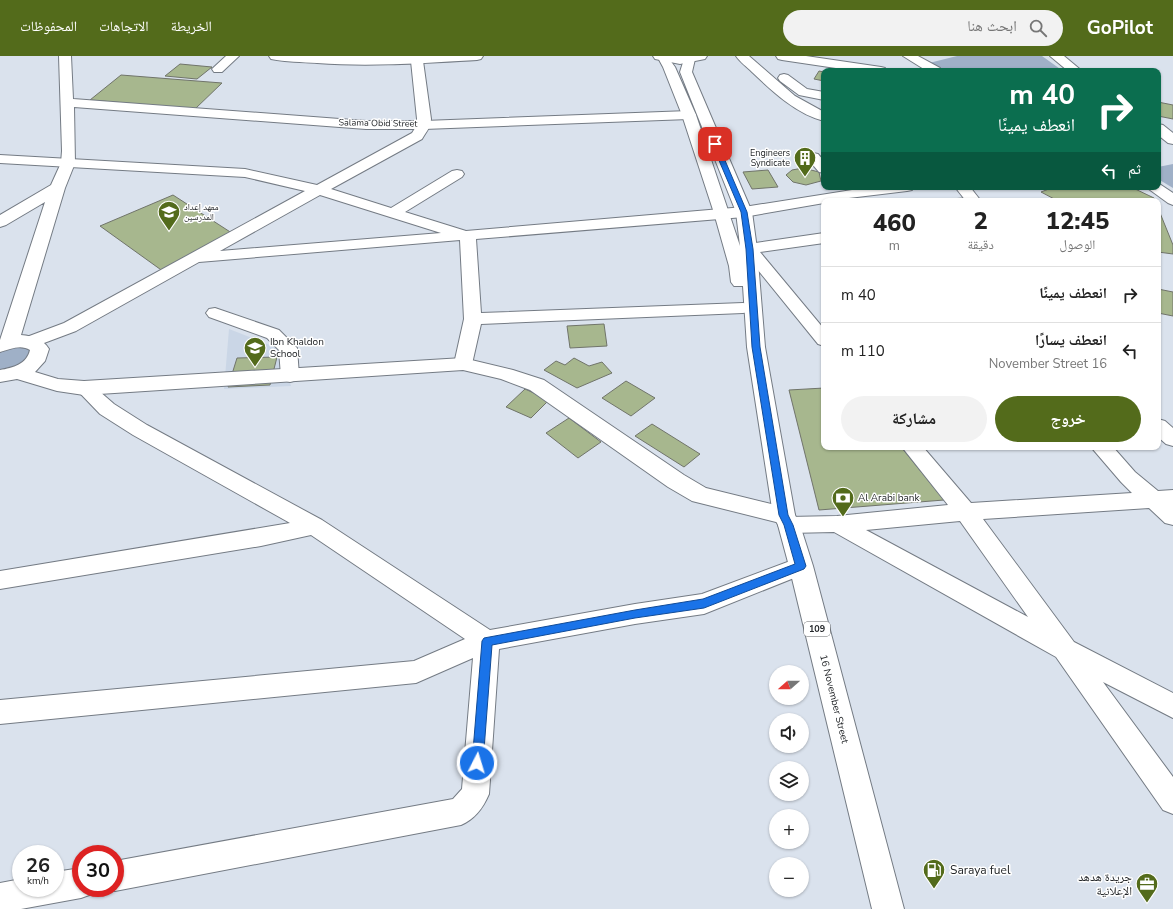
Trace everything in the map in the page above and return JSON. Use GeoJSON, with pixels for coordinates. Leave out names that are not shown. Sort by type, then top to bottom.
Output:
{"type":"FeatureCollection","features":[{"type":"Feature","properties":{"kind":"main road"},"geometry":{"type":"LineString","coordinates":[[9,375],[32,365],[35,348],[4,344],[57,188],[68,163],[70,151],[65,56]]}},
{"type":"Feature","properties":{"kind":"main road"},"geometry":{"type":"LineString","coordinates":[[275,56],[308,60],[417,61],[477,56]]}},
{"type":"Feature","properties":{"kind":"main road"},"geometry":{"type":"LineString","coordinates":[[776,56],[837,60],[869,68]]}},
{"type":"Feature","properties":{"kind":"main road"},"geometry":{"type":"LineString","coordinates":[[1056,56],[1072,68]]}},
{"type":"Feature","properties":{"kind":"main road"},"geometry":{"type":"LineString","coordinates":[[661,57],[680,60],[695,58]]}},
{"type":"Feature","properties":{"kind":"main road","name":"109"},"geometry":{"type":"LineString","coordinates":[[661,57],[668,68],[689,115],[722,213],[738,266],[743,308],[756,347]]}},
{"type":"Feature","properties":{"kind":"main road"},"geometry":{"type":"LineString","coordinates":[[695,58],[686,72],[744,212],[749,249],[756,347]]}},
{"type":"Feature","properties":{"kind":"main road","name":"Salama Obid Street"},"geometry":{"type":"LineString","coordinates":[[67,102],[366,125],[689,115]]}},
{"type":"Feature","properties":{"kind":"main road"},"geometry":{"type":"LineString","coordinates":[[1161,126],[1173,124]]}},
{"type":"Feature","properties":{"kind":"main road"},"geometry":{"type":"LineString","coordinates":[[1161,132],[1170,146]]}},
{"type":"Feature","properties":{"kind":"main road"},"geometry":{"type":"LineString","coordinates":[[0,222],[57,188]]}},
{"type":"Feature","properties":{"kind":"main road"},"geometry":{"type":"LineString","coordinates":[[1158,190],[1173,200]]}},
{"type":"Feature","properties":{"kind":"main road","name":"16 November Street"},"geometry":{"type":"LineString","coordinates":[[756,347],[786,520],[801,566],[888,909]]}},
{"type":"Feature","properties":{"kind":"main road"},"geometry":{"type":"LineString","coordinates":[[9,375],[57,385],[84,388],[463,364],[506,374],[537,385],[676,481],[700,495],[786,520]]}},
{"type":"Feature","properties":{"kind":"street"},"geometry":{"type":"LineString","coordinates":[[218,69],[233,56]]}},
{"type":"Feature","properties":{"kind":"street"},"geometry":{"type":"LineString","coordinates":[[742,56],[783,94],[812,113],[821,116]]}},
{"type":"Feature","properties":{"kind":"street"},"geometry":{"type":"LineString","coordinates":[[754,56],[803,92],[821,95]]}},
{"type":"Feature","properties":{"kind":"street"},"geometry":{"type":"LineString","coordinates":[[909,56],[931,68]]}},
{"type":"Feature","properties":{"kind":"street"},"geometry":{"type":"LineString","coordinates":[[35,348],[54,340],[70,327],[417,136],[424,124],[417,61]]}},
{"type":"Feature","properties":{"kind":"street"},"geometry":{"type":"LineString","coordinates":[[813,158],[821,166]]}},
{"type":"Feature","properties":{"kind":"street"},"geometry":{"type":"LineString","coordinates":[[0,159],[245,173],[318,190],[468,236]]}},
{"type":"Feature","properties":{"kind":"street"},"geometry":{"type":"LineString","coordinates":[[393,213],[457,174]]}},
{"type":"Feature","properties":{"kind":"street"},"geometry":{"type":"LineString","coordinates":[[194,258],[744,212],[845,190]]}},
{"type":"Feature","properties":{"kind":"street"},"geometry":{"type":"LineString","coordinates":[[965,190],[971,198]]}},
{"type":"Feature","properties":{"kind":"street"},"geometry":{"type":"LineString","coordinates":[[463,364],[473,319],[468,236]]}},
{"type":"Feature","properties":{"kind":"street"},"geometry":{"type":"LineString","coordinates":[[749,249],[821,238]]}},
{"type":"Feature","properties":{"kind":"street"},"geometry":{"type":"LineString","coordinates":[[749,249],[821,336]]}},
{"type":"Feature","properties":{"kind":"street"},"geometry":{"type":"LineString","coordinates":[[473,319],[743,308]]}},
{"type":"Feature","properties":{"kind":"street"},"geometry":{"type":"LineString","coordinates":[[214,313],[273,334],[288,348],[290,376]]}},
{"type":"Feature","properties":{"kind":"street"},"geometry":{"type":"LineString","coordinates":[[84,388],[107,409],[140,430],[314,526],[487,641]]}},
{"type":"Feature","properties":{"kind":"street"},"geometry":{"type":"LineString","coordinates":[[1161,429],[1173,439]]}},
{"type":"Feature","properties":{"kind":"street"},"geometry":{"type":"LineString","coordinates":[[914,450],[966,512],[1173,800]]}},
{"type":"Feature","properties":{"kind":"street"},"geometry":{"type":"LineString","coordinates":[[1104,450],[1128,477],[1163,499],[1173,517]]}},
{"type":"Feature","properties":{"kind":"street"},"geometry":{"type":"LineString","coordinates":[[786,520],[837,524],[966,512],[1163,499]]}},
{"type":"Feature","properties":{"kind":"street"},"geometry":{"type":"LineString","coordinates":[[837,524],[1066,650],[1173,706]]}},
{"type":"Feature","properties":{"kind":"street"},"geometry":{"type":"LineString","coordinates":[[0,580],[261,537],[314,526]]}},
{"type":"Feature","properties":{"kind":"street"},"geometry":{"type":"LineString","coordinates":[[0,712],[416,672],[487,641],[635,614],[704,604],[801,566]]}},
{"type":"Feature","properties":{"kind":"street"},"geometry":{"type":"LineString","coordinates":[[124,874],[461,811],[475,794],[487,641]]}},
{"type":"Feature","properties":{"kind":"street"},"geometry":{"type":"LineString","coordinates":[[0,898],[12,896]]}},
{"type":"Feature","properties":{"kind":"shaded area"},"geometry":{"type":"Polygon","coordinates":[[[957,56],[1042,56],[1059,68],[938,68],[929,63],[957,56]]]}},
{"type":"Feature","properties":{"kind":"shaded area"},"geometry":{"type":"Polygon","coordinates":[[[1173,164],[1173,188],[1161,181],[1161,166],[1173,164]]]}},
{"type":"Feature","properties":{"kind":"shaded area","name":"Ibn Khaldon School"},"geometry":{"type":"Polygon","coordinates":[[[229,329],[280,349],[291,386],[224,389],[229,329]]]}},
{"type":"Feature","properties":{"kind":"shaded area"},"geometry":{"type":"Polygon","coordinates":[[[19,346],[29,348],[31,354],[28,358],[22,364],[14,368],[0,369],[0,352],[19,346]]]}},
{"type":"Feature","properties":{"kind":"building"},"geometry":{"type":"Polygon","coordinates":[[[180,64],[212,67],[197,79],[165,76],[180,64]]]}},
{"type":"Feature","properties":{"kind":"building"},"geometry":{"type":"Polygon","coordinates":[[[819,71],[821,71],[821,80],[814,79],[819,71]]]}},
{"type":"Feature","properties":{"kind":"building"},"geometry":{"type":"Polygon","coordinates":[[[121,75],[222,83],[195,109],[90,100],[121,75]]]}},
{"type":"Feature","properties":{"kind":"building"},"geometry":{"type":"Polygon","coordinates":[[[1161,103],[1173,105],[1173,119],[1161,117],[1161,103]]]}},
{"type":"Feature","properties":{"kind":"building","name":"Engineers Syndicate"},"geometry":{"type":"Polygon","coordinates":[[[803,168],[819,172],[821,181],[806,185],[793,182],[786,175],[792,170],[803,168]]]}},
{"type":"Feature","properties":{"kind":"building"},"geometry":{"type":"Polygon","coordinates":[[[768,170],[778,187],[752,189],[743,172],[768,170]]]}},
{"type":"Feature","properties":{"kind":"building"},"geometry":{"type":"Polygon","coordinates":[[[1046,190],[1137,190],[1154,198],[1052,198],[1041,192],[1046,190]]]}},
{"type":"Feature","properties":{"kind":"building","name":"معهد إعداد المدرسين"},"geometry":{"type":"Polygon","coordinates":[[[173,195],[238,237],[164,272],[100,226],[173,195]]]}},
{"type":"Feature","properties":{"kind":"building"},"geometry":{"type":"Polygon","coordinates":[[[1161,215],[1173,245],[1173,254],[1161,252],[1161,215]]]}},
{"type":"Feature","properties":{"kind":"building"},"geometry":{"type":"Polygon","coordinates":[[[1161,290],[1173,292],[1173,316],[1161,314],[1161,290]]]}},
{"type":"Feature","properties":{"kind":"building"},"geometry":{"type":"Polygon","coordinates":[[[604,324],[607,346],[570,348],[567,326],[604,324]]]}},
{"type":"Feature","properties":{"kind":"building"},"geometry":{"type":"Polygon","coordinates":[[[277,357],[270,385],[228,387],[237,358],[277,357]]]}},
{"type":"Feature","properties":{"kind":"building"},"geometry":{"type":"Polygon","coordinates":[[[574,358],[589,366],[602,362],[612,373],[577,388],[544,370],[556,361],[565,365],[574,358]]]}},
{"type":"Feature","properties":{"kind":"building"},"geometry":{"type":"Polygon","coordinates":[[[626,381],[655,398],[631,416],[602,398],[626,381]]]}},
{"type":"Feature","properties":{"kind":"building"},"geometry":{"type":"Polygon","coordinates":[[[821,388],[821,450],[903,450],[944,500],[819,510],[789,390],[821,388]]]}},
{"type":"Feature","properties":{"kind":"building"},"geometry":{"type":"Polygon","coordinates":[[[525,389],[549,400],[531,418],[506,407],[525,389]]]}},
{"type":"Feature","properties":{"kind":"building"},"geometry":{"type":"Polygon","coordinates":[[[569,418],[601,442],[578,458],[546,433],[569,418]]]}},
{"type":"Feature","properties":{"kind":"building"},"geometry":{"type":"Polygon","coordinates":[[[652,424],[700,454],[684,467],[635,436],[652,424]]]}},
{"type":"Feature","properties":{"kind":"place","name":"Engineers Syndicate"},"geometry":{"type":"Point","coordinates":[805,178]}},
{"type":"Feature","properties":{"kind":"place","name":"معهد إعداد المدرسين"},"geometry":{"type":"Point","coordinates":[169,232]}},
{"type":"Feature","properties":{"kind":"place","name":"Ibn Khaldon School"},"geometry":{"type":"Point","coordinates":[255,368]}},
{"type":"Feature","properties":{"kind":"place","name":"Al Arabi bank"},"geometry":{"type":"Point","coordinates":[843,518]}},
{"type":"Feature","properties":{"kind":"place","name":"Saraya fuel"},"geometry":{"type":"Point","coordinates":[934,890]}},
{"type":"Feature","properties":{"kind":"place","name":"جريدة هدهد الإعلانية"},"geometry":{"type":"Point","coordinates":[1147,904]}},
{"type":"Feature","properties":{"kind":"route"},"geometry":{"type":"LineString","coordinates":[[477,763],[487,641],[635,614],[704,604],[801,566],[789,525],[784,515],[756,347],[749,249],[744,212],[715,144]]}}]}
